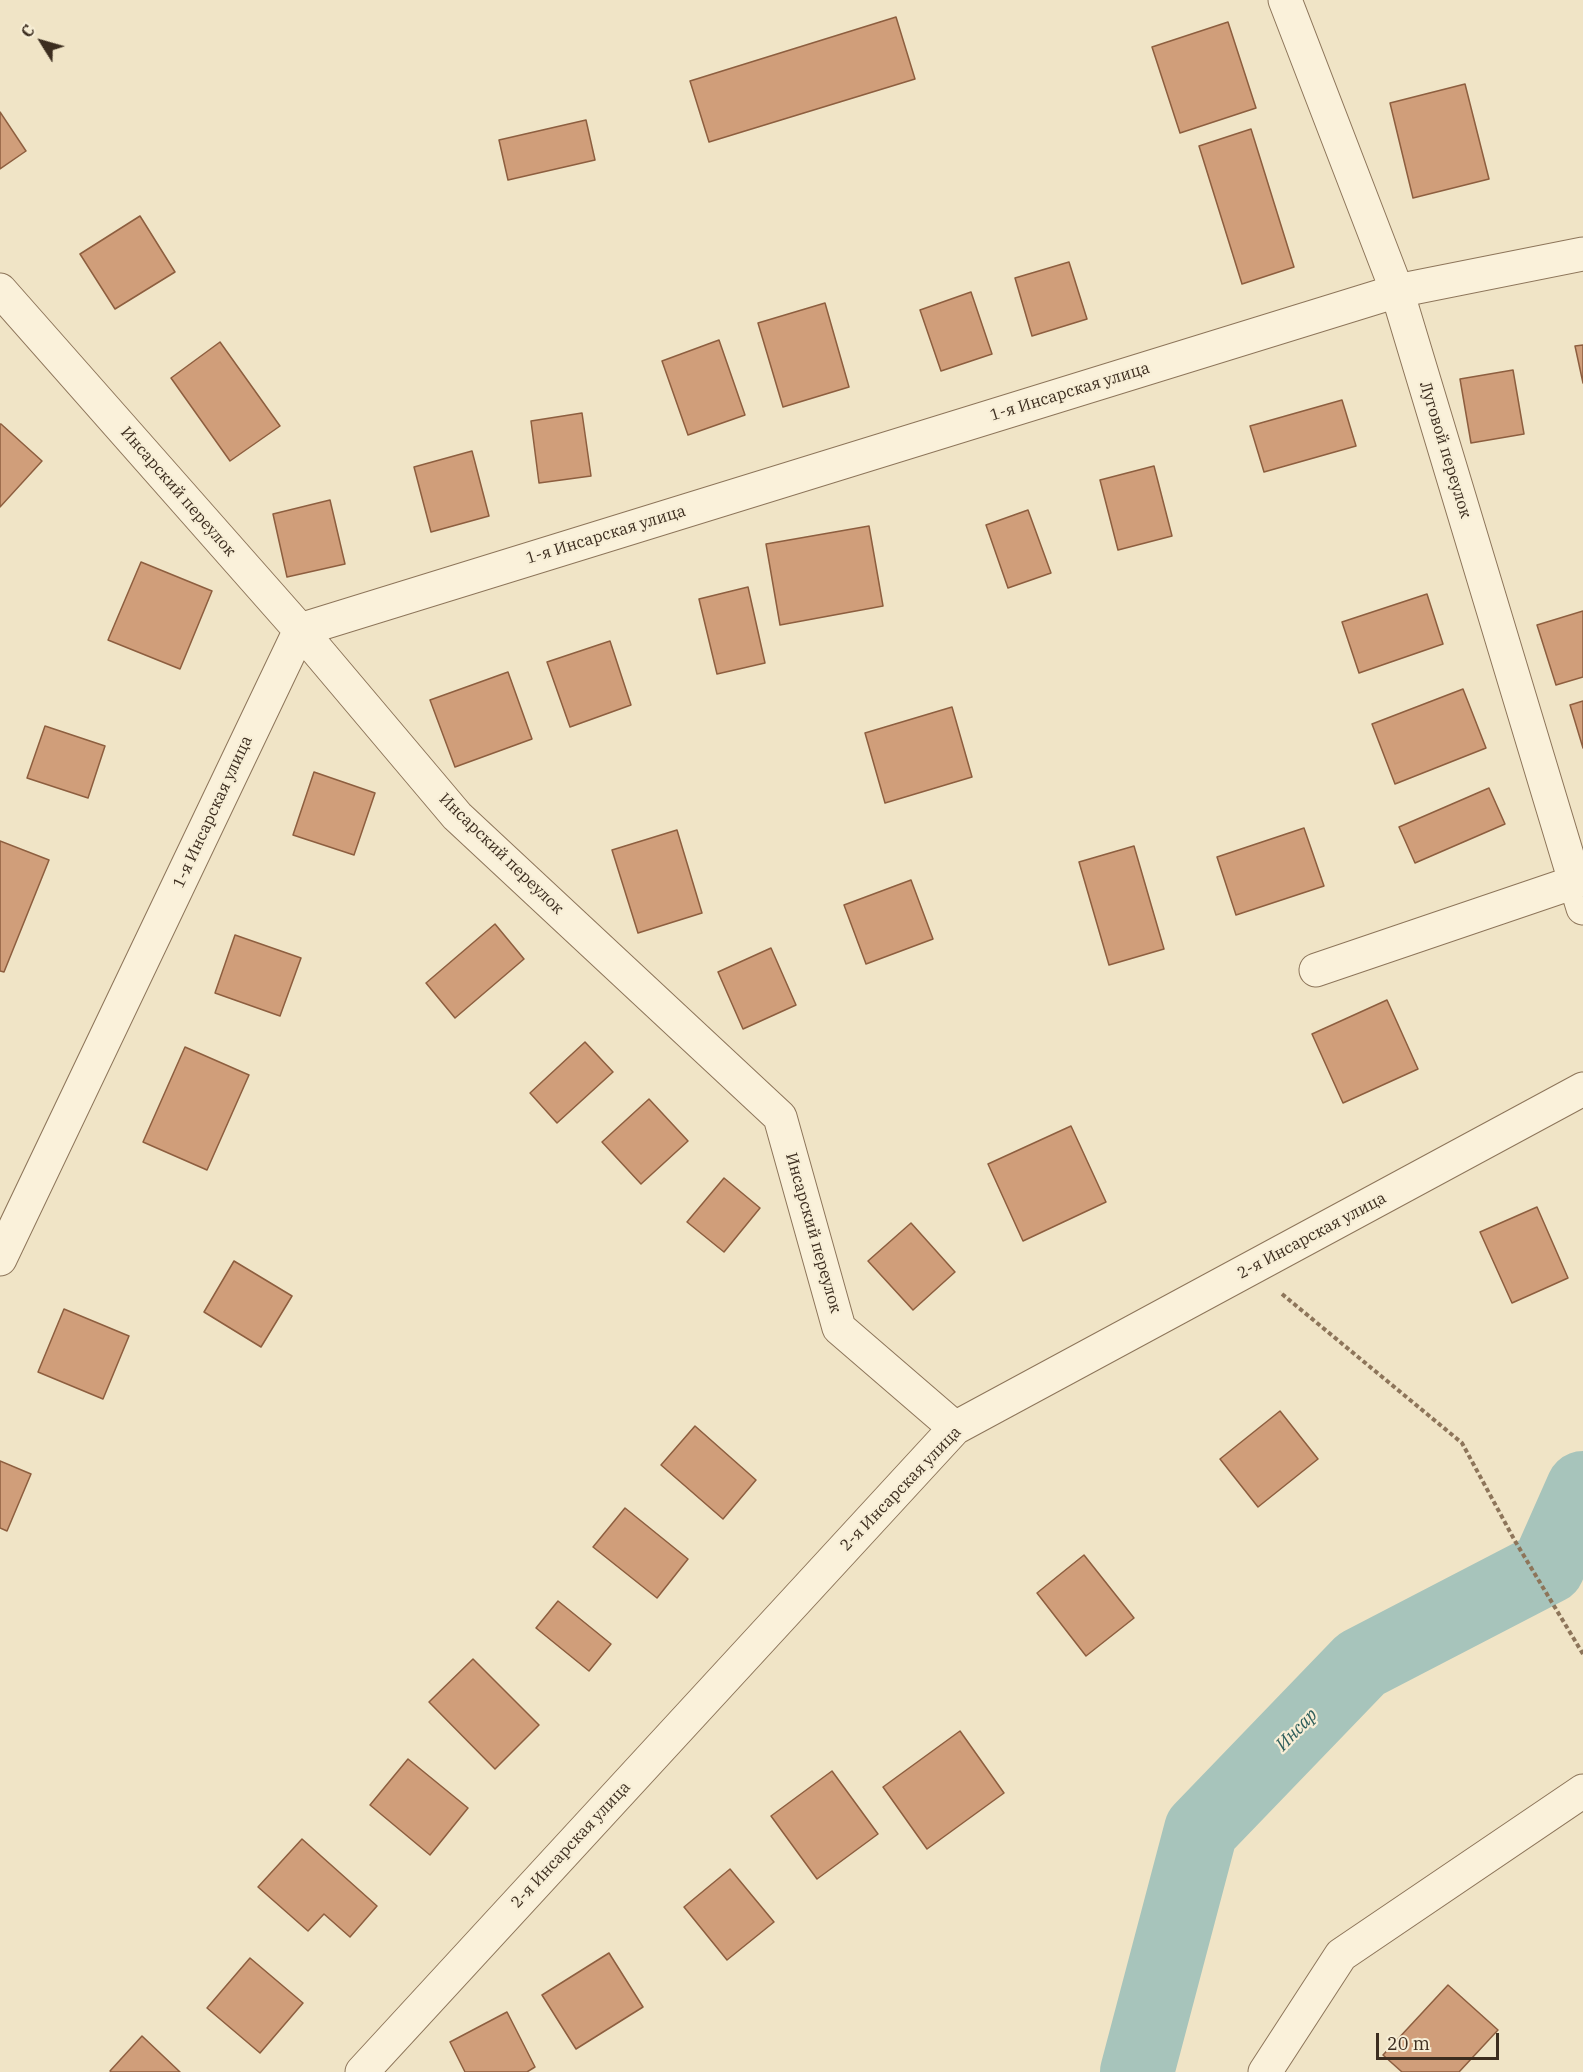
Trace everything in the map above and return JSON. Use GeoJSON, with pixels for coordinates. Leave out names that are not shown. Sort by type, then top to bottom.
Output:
{"type":"FeatureCollection","features":[{"type":"Feature","properties":{"kind":"street","name":"Луговой переулок"},"geometry":{"type":"LineString","coordinates":[[1285,0],[1397,291],[1579,895]]}},
{"type":"Feature","properties":{"kind":"street","name":"1-я Инсарская улица"},"geometry":{"type":"LineString","coordinates":[[0,1259],[300,630],[1397,291],[1583,254]]}},
{"type":"Feature","properties":{"kind":"street","name":"Инсарский переулок"},"geometry":{"type":"LineString","coordinates":[[0,290],[300,630],[457,816],[780,1117],[839,1328],[954,1428]]}},
{"type":"Feature","properties":{"kind":"street"},"geometry":{"type":"LineString","coordinates":[[1316,970],[1579,895]]}},
{"type":"Feature","properties":{"kind":"street","name":"2-я Инсарская улица"},"geometry":{"type":"LineString","coordinates":[[362,2072],[954,1428],[1583,1089]]}},
{"type":"Feature","properties":{"kind":"street"},"geometry":{"type":"LineString","coordinates":[[1265,2072],[1341,1955],[1583,1791]]}},
{"type":"Feature","properties":{"kind":"path"},"geometry":{"type":"LineString","coordinates":[[1251,1269],[1462,1443],[1515,1541],[1583,1654]]}},
{"type":"Feature","properties":{"kind":"building"},"geometry":{"type":"Polygon","coordinates":[[[896,17],[915,79],[709,142],[690,81],[896,17]]]}},
{"type":"Feature","properties":{"kind":"building"},"geometry":{"type":"Polygon","coordinates":[[[1228,22],[1256,108],[1180,133],[1152,47],[1228,22]]]}},
{"type":"Feature","properties":{"kind":"building"},"geometry":{"type":"Polygon","coordinates":[[[1465,84],[1489,179],[1413,198],[1390,103],[1465,84]]]}},
{"type":"Feature","properties":{"kind":"building"},"geometry":{"type":"Polygon","coordinates":[[[0,112],[26,151],[0,169],[0,112]]]}},
{"type":"Feature","properties":{"kind":"building"},"geometry":{"type":"Polygon","coordinates":[[[586,120],[595,160],[508,180],[499,140],[586,120]]]}},
{"type":"Feature","properties":{"kind":"building"},"geometry":{"type":"Polygon","coordinates":[[[1251,129],[1294,267],[1242,284],[1199,146],[1251,129]]]}},
{"type":"Feature","properties":{"kind":"building"},"geometry":{"type":"Polygon","coordinates":[[[140,216],[175,272],[115,309],[80,254],[140,216]]]}},
{"type":"Feature","properties":{"kind":"building"},"geometry":{"type":"Polygon","coordinates":[[[1069,262],[1087,319],[1032,336],[1015,278],[1069,262]]]}},
{"type":"Feature","properties":{"kind":"building"},"geometry":{"type":"Polygon","coordinates":[[[971,292],[992,354],[941,371],[920,310],[971,292]]]}},
{"type":"Feature","properties":{"kind":"building"},"geometry":{"type":"Polygon","coordinates":[[[825,303],[849,387],[783,407],[758,323],[825,303]]]}},
{"type":"Feature","properties":{"kind":"building"},"geometry":{"type":"Polygon","coordinates":[[[719,340],[745,415],[688,435],[662,361],[719,340]]]}},
{"type":"Feature","properties":{"kind":"building"},"geometry":{"type":"Polygon","coordinates":[[[220,342],[280,426],[230,461],[171,378],[220,342]]]}},
{"type":"Feature","properties":{"kind":"building"},"geometry":{"type":"Polygon","coordinates":[[[1583,345],[1583,383],[1575,346],[1583,345]]]}},
{"type":"Feature","properties":{"kind":"building"},"geometry":{"type":"Polygon","coordinates":[[[1513,370],[1524,434],[1471,443],[1460,379],[1513,370]]]}},
{"type":"Feature","properties":{"kind":"building"},"geometry":{"type":"Polygon","coordinates":[[[1342,400],[1356,446],[1264,472],[1250,426],[1342,400]]]}},
{"type":"Feature","properties":{"kind":"building"},"geometry":{"type":"Polygon","coordinates":[[[582,413],[591,476],[539,483],[531,421],[582,413]]]}},
{"type":"Feature","properties":{"kind":"building"},"geometry":{"type":"Polygon","coordinates":[[[0,424],[42,461],[0,507],[0,424]]]}},
{"type":"Feature","properties":{"kind":"building"},"geometry":{"type":"Polygon","coordinates":[[[472,451],[489,516],[431,532],[414,467],[472,451]]]}},
{"type":"Feature","properties":{"kind":"building"},"geometry":{"type":"Polygon","coordinates":[[[1154,466],[1172,536],[1118,550],[1100,480],[1154,466]]]}},
{"type":"Feature","properties":{"kind":"building"},"geometry":{"type":"Polygon","coordinates":[[[330,500],[345,564],[287,577],[273,514],[330,500]]]}},
{"type":"Feature","properties":{"kind":"building"},"geometry":{"type":"Polygon","coordinates":[[[1028,510],[1051,573],[1008,588],[986,525],[1028,510]]]}},
{"type":"Feature","properties":{"kind":"building"},"geometry":{"type":"Polygon","coordinates":[[[869,526],[883,606],[780,625],[766,544],[869,526]]]}},
{"type":"Feature","properties":{"kind":"building"},"geometry":{"type":"Polygon","coordinates":[[[141,562],[212,591],[180,669],[108,640],[141,562]]]}},
{"type":"Feature","properties":{"kind":"building"},"geometry":{"type":"Polygon","coordinates":[[[748,587],[765,663],[717,674],[699,599],[748,587]]]}},
{"type":"Feature","properties":{"kind":"building"},"geometry":{"type":"Polygon","coordinates":[[[1427,594],[1443,644],[1359,673],[1342,622],[1427,594]]]}},
{"type":"Feature","properties":{"kind":"building"},"geometry":{"type":"Polygon","coordinates":[[[1583,611],[1583,677],[1556,685],[1537,625],[1583,611]]]}},
{"type":"Feature","properties":{"kind":"building"},"geometry":{"type":"Polygon","coordinates":[[[610,641],[631,705],[570,727],[547,662],[610,641]]]}},
{"type":"Feature","properties":{"kind":"building"},"geometry":{"type":"Polygon","coordinates":[[[508,672],[532,739],[455,767],[430,700],[508,672]]]}},
{"type":"Feature","properties":{"kind":"building"},"geometry":{"type":"Polygon","coordinates":[[[1463,689],[1486,748],[1395,784],[1372,724],[1463,689]]]}},
{"type":"Feature","properties":{"kind":"building"},"geometry":{"type":"Polygon","coordinates":[[[1583,701],[1583,748],[1570,705],[1583,701]]]}},
{"type":"Feature","properties":{"kind":"building"},"geometry":{"type":"Polygon","coordinates":[[[952,707],[972,777],[885,803],[865,733],[952,707]]]}},
{"type":"Feature","properties":{"kind":"building"},"geometry":{"type":"Polygon","coordinates":[[[45,726],[105,746],[88,798],[27,778],[45,726]]]}},
{"type":"Feature","properties":{"kind":"building"},"geometry":{"type":"Polygon","coordinates":[[[314,772],[375,793],[354,855],[293,835],[314,772]]]}},
{"type":"Feature","properties":{"kind":"building"},"geometry":{"type":"Polygon","coordinates":[[[1489,788],[1505,824],[1415,863],[1399,827],[1489,788]]]}},
{"type":"Feature","properties":{"kind":"building"},"geometry":{"type":"Polygon","coordinates":[[[1304,828],[1324,886],[1236,915],[1217,857],[1304,828]]]}},
{"type":"Feature","properties":{"kind":"building"},"geometry":{"type":"Polygon","coordinates":[[[677,830],[702,913],[638,933],[612,850],[677,830]]]}},
{"type":"Feature","properties":{"kind":"building"},"geometry":{"type":"Polygon","coordinates":[[[0,841],[49,860],[4,972],[0,971],[0,841]]]}},
{"type":"Feature","properties":{"kind":"building"},"geometry":{"type":"Polygon","coordinates":[[[1134,846],[1164,949],[1109,965],[1079,862],[1134,846]]]}},
{"type":"Feature","properties":{"kind":"building"},"geometry":{"type":"Polygon","coordinates":[[[911,880],[933,939],[866,964],[844,905],[911,880]]]}},
{"type":"Feature","properties":{"kind":"building"},"geometry":{"type":"Polygon","coordinates":[[[495,924],[524,959],[455,1018],[426,983],[495,924]]]}},
{"type":"Feature","properties":{"kind":"building"},"geometry":{"type":"Polygon","coordinates":[[[235,935],[301,958],[280,1016],[215,993],[235,935]]]}},
{"type":"Feature","properties":{"kind":"building"},"geometry":{"type":"Polygon","coordinates":[[[771,948],[796,1005],[743,1029],[718,972],[771,948]]]}},
{"type":"Feature","properties":{"kind":"building"},"geometry":{"type":"Polygon","coordinates":[[[1387,1000],[1418,1069],[1343,1103],[1312,1034],[1387,1000]]]}},
{"type":"Feature","properties":{"kind":"building"},"geometry":{"type":"Polygon","coordinates":[[[585,1042],[613,1072],[557,1123],[530,1093],[585,1042]]]}},
{"type":"Feature","properties":{"kind":"building"},"geometry":{"type":"Polygon","coordinates":[[[185,1047],[249,1075],[207,1170],[143,1142],[185,1047]]]}},
{"type":"Feature","properties":{"kind":"building"},"geometry":{"type":"Polygon","coordinates":[[[649,1099],[688,1141],[641,1184],[602,1142],[649,1099]]]}},
{"type":"Feature","properties":{"kind":"building"},"geometry":{"type":"Polygon","coordinates":[[[1071,1126],[1106,1202],[1023,1241],[988,1164],[1071,1126]]]}},
{"type":"Feature","properties":{"kind":"building"},"geometry":{"type":"Polygon","coordinates":[[[724,1178],[760,1208],[724,1252],[687,1222],[724,1178]]]}},
{"type":"Feature","properties":{"kind":"building"},"geometry":{"type":"Polygon","coordinates":[[[1537,1207],[1568,1278],[1512,1303],[1480,1232],[1537,1207]]]}},
{"type":"Feature","properties":{"kind":"building"},"geometry":{"type":"Polygon","coordinates":[[[911,1223],[955,1272],[913,1310],[868,1261],[911,1223]]]}},
{"type":"Feature","properties":{"kind":"building"},"geometry":{"type":"Polygon","coordinates":[[[234,1261],[292,1296],[261,1347],[204,1312],[234,1261]]]}},
{"type":"Feature","properties":{"kind":"building"},"geometry":{"type":"Polygon","coordinates":[[[64,1309],[129,1336],[103,1399],[38,1372],[64,1309]]]}},
{"type":"Feature","properties":{"kind":"building"},"geometry":{"type":"Polygon","coordinates":[[[1280,1411],[1318,1459],[1258,1507],[1220,1459],[1280,1411]]]}},
{"type":"Feature","properties":{"kind":"building"},"geometry":{"type":"Polygon","coordinates":[[[695,1426],[756,1480],[723,1519],[661,1465],[695,1426]]]}},
{"type":"Feature","properties":{"kind":"building"},"geometry":{"type":"Polygon","coordinates":[[[0,1461],[31,1474],[7,1531],[0,1528],[0,1461]]]}},
{"type":"Feature","properties":{"kind":"building"},"geometry":{"type":"Polygon","coordinates":[[[625,1508],[688,1559],[657,1598],[593,1547],[625,1508]]]}},
{"type":"Feature","properties":{"kind":"building"},"geometry":{"type":"Polygon","coordinates":[[[1084,1555],[1134,1618],[1086,1656],[1037,1593],[1084,1555]]]}},
{"type":"Feature","properties":{"kind":"building"},"geometry":{"type":"Polygon","coordinates":[[[558,1601],[611,1644],[589,1671],[536,1628],[558,1601]]]}},
{"type":"Feature","properties":{"kind":"building"},"geometry":{"type":"Polygon","coordinates":[[[473,1659],[539,1725],[495,1769],[429,1702],[473,1659]]]}},
{"type":"Feature","properties":{"kind":"building"},"geometry":{"type":"Polygon","coordinates":[[[960,1731],[1004,1793],[927,1849],[883,1787],[960,1731]]]}},
{"type":"Feature","properties":{"kind":"building"},"geometry":{"type":"Polygon","coordinates":[[[408,1759],[468,1808],[430,1855],[370,1805],[408,1759]]]}},
{"type":"Feature","properties":{"kind":"building"},"geometry":{"type":"Polygon","coordinates":[[[832,1771],[878,1834],[817,1879],[771,1816],[832,1771]]]}},
{"type":"Feature","properties":{"kind":"building"},"geometry":{"type":"Polygon","coordinates":[[[302,1839],[377,1906],[350,1937],[324,1914],[308,1931],[258,1887],[302,1839]]]}},
{"type":"Feature","properties":{"kind":"building"},"geometry":{"type":"Polygon","coordinates":[[[730,1869],[774,1922],[727,1960],[684,1907],[730,1869]]]}},
{"type":"Feature","properties":{"kind":"building"},"geometry":{"type":"Polygon","coordinates":[[[609,1953],[643,2007],[576,2049],[542,1995],[609,1953]]]}},
{"type":"Feature","properties":{"kind":"building"},"geometry":{"type":"Polygon","coordinates":[[[250,1958],[303,2003],[260,2053],[207,2008],[250,1958]]]}},
{"type":"Feature","properties":{"kind":"building"},"geometry":{"type":"Polygon","coordinates":[[[1448,1985],[1498,2030],[1459,2072],[1402,2072],[1383,2055],[1448,1985]]]}},
{"type":"Feature","properties":{"kind":"building"},"geometry":{"type":"Polygon","coordinates":[[[507,2012],[535,2067],[527,2072],[465,2072],[450,2042],[507,2012]]]}},
{"type":"Feature","properties":{"kind":"building"},"geometry":{"type":"Polygon","coordinates":[[[142,2036],[180,2072],[111,2072],[142,2036]]]}},
{"type":"Feature","properties":{"kind":"waterway","name":"Инсар"},"geometry":{"type":"LineString","coordinates":[[1137,2072],[1201,1830],[1361,1664],[1548,1567],[1583,1488]]}}]}
